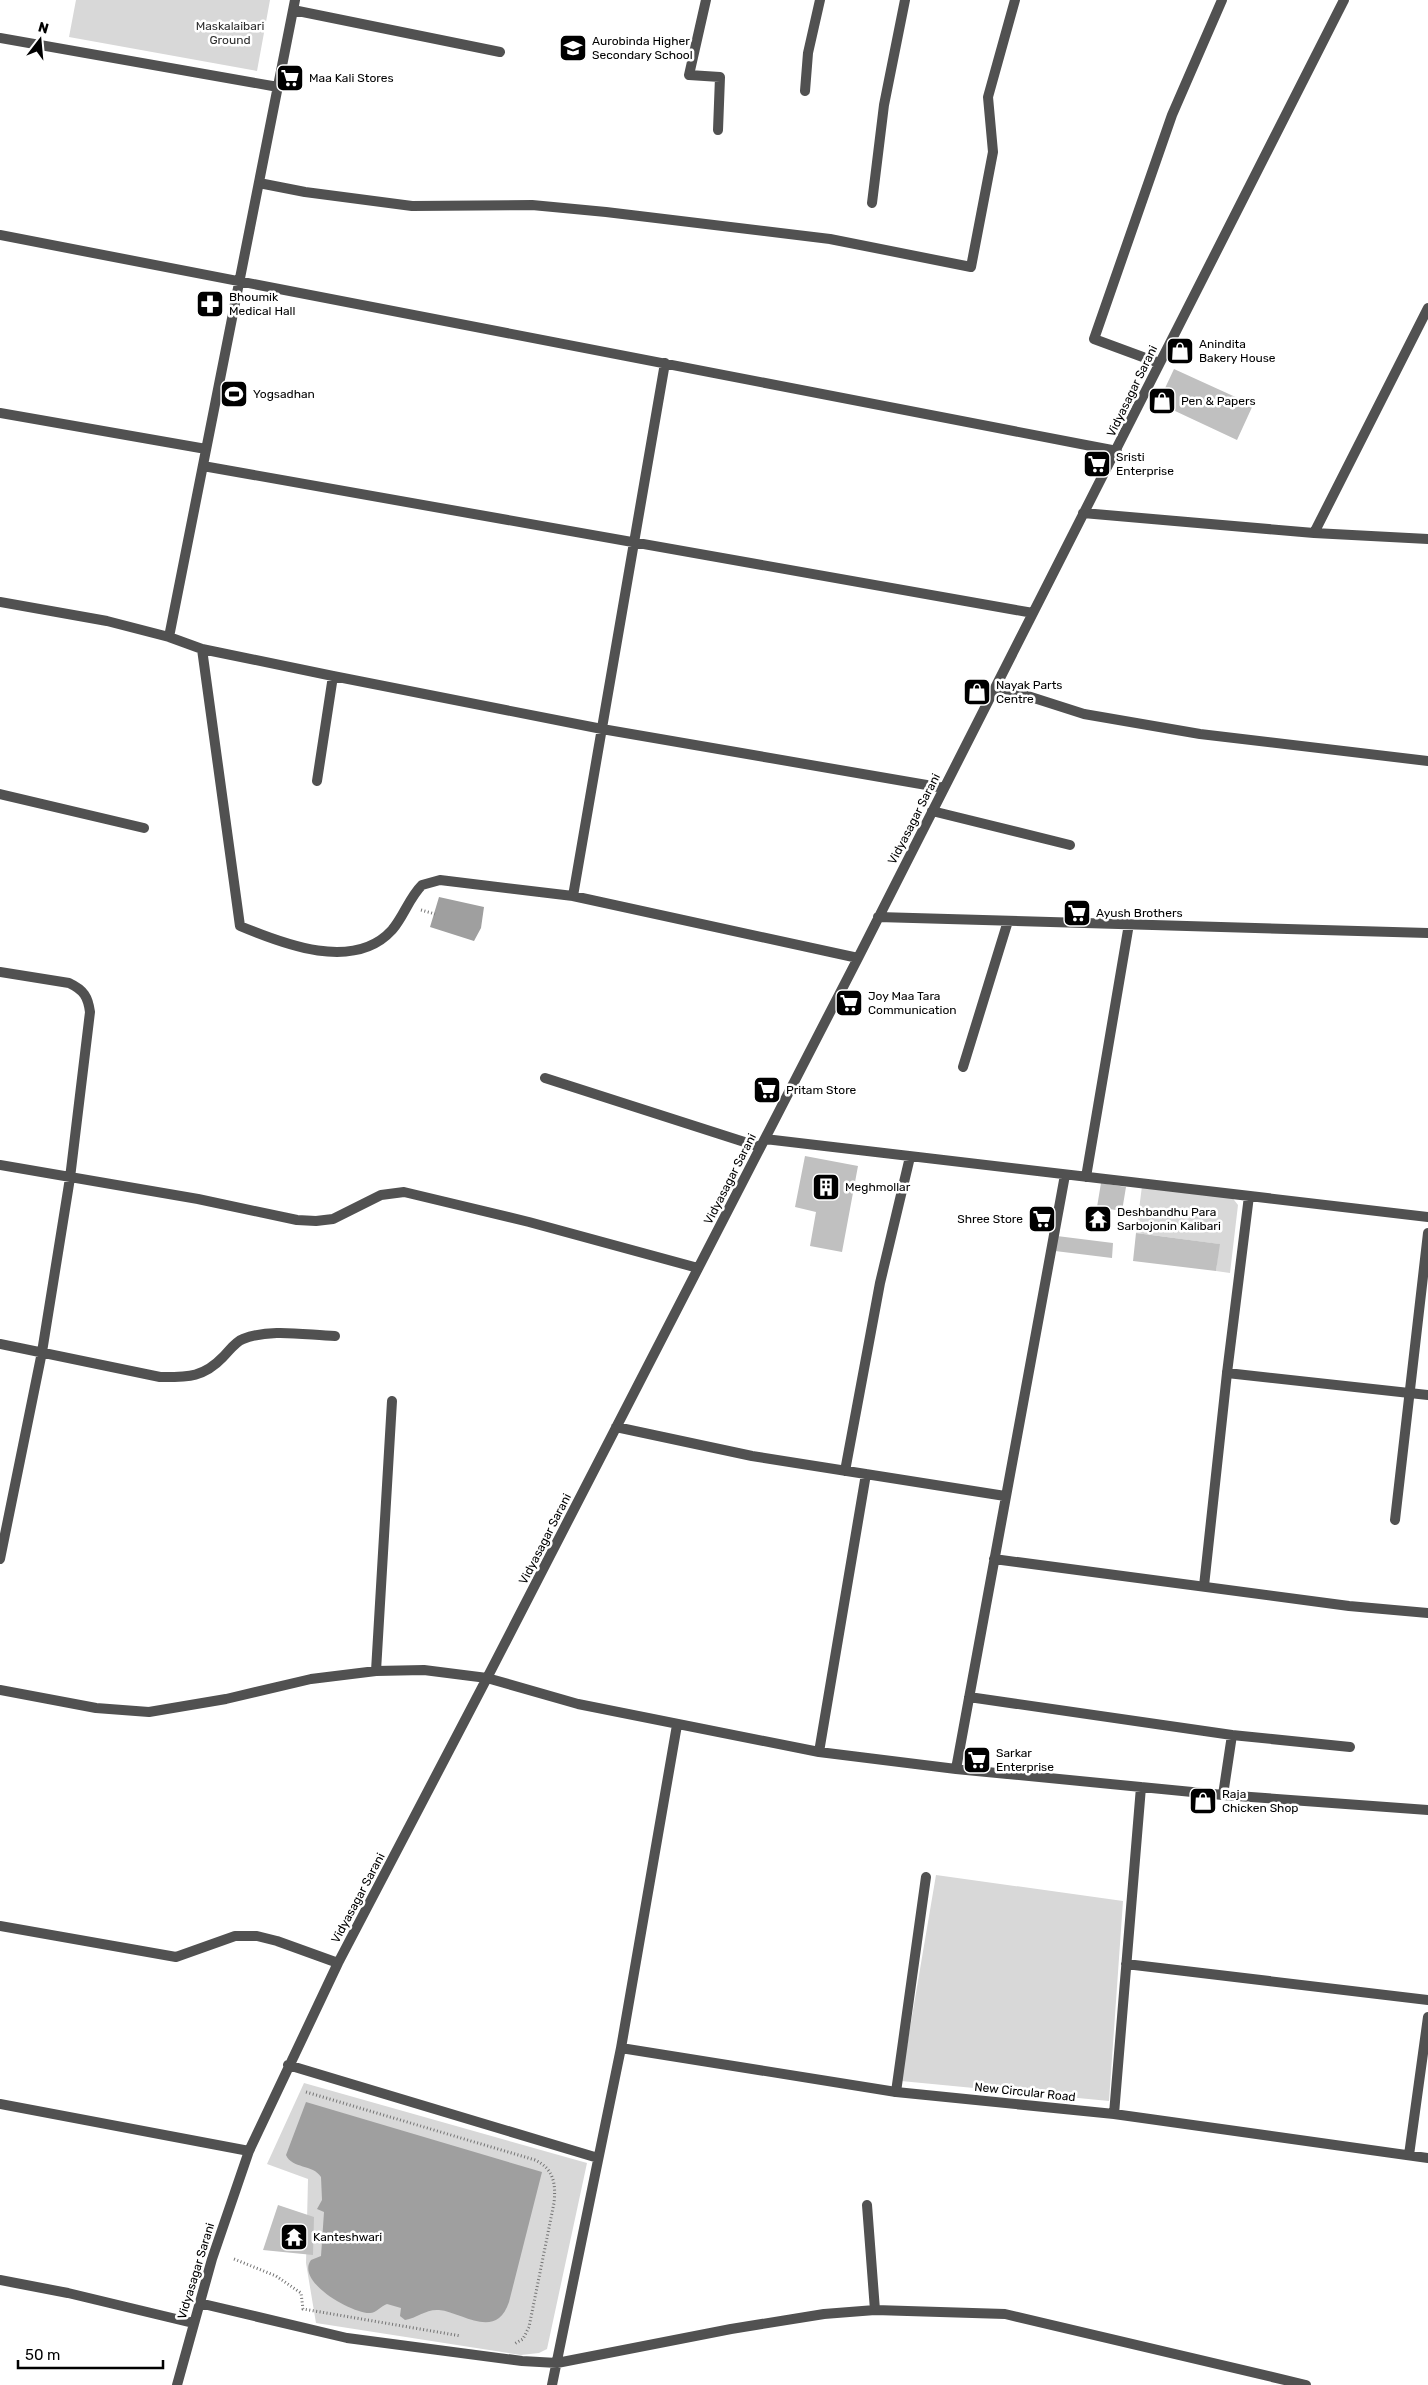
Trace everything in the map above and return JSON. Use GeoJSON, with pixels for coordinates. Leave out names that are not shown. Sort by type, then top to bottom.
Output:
{"type":"FeatureCollection","features":[{"type":"Feature","properties":{"kind":"street"},"geometry":{"type":"LineString","coordinates":[[706,0],[689,75],[720,77],[718,130]]}},
{"type":"Feature","properties":{"kind":"street"},"geometry":{"type":"LineString","coordinates":[[805,91],[808,54],[820,0]]}},
{"type":"Feature","properties":{"kind":"street"},"geometry":{"type":"LineString","coordinates":[[872,203],[884,105],[905,0]]}},
{"type":"Feature","properties":{"kind":"street"},"geometry":{"type":"LineString","coordinates":[[259,183],[305,192],[412,206],[532,205],[606,212],[830,239],[971,267],[993,152],[988,97],[1015,0]]}},
{"type":"Feature","properties":{"kind":"street"},"geometry":{"type":"LineString","coordinates":[[1159,363],[1094,339],[1172,114],[1222,0]]}},
{"type":"Feature","properties":{"kind":"street","name":"Vidyasagar Sarani"},"geometry":{"type":"LineString","coordinates":[[177,2385],[199,2303],[249,2151],[338,1962],[487,1678],[858,958],[1083,513],[1117,451],[1159,363],[1344,0]]}},
{"type":"Feature","properties":{"kind":"street"},"geometry":{"type":"LineString","coordinates":[[169,636],[294,5],[500,52]]}},
{"type":"Feature","properties":{"kind":"street"},"geometry":{"type":"LineString","coordinates":[[0,38],[278,87]]}},
{"type":"Feature","properties":{"kind":"street"},"geometry":{"type":"LineString","coordinates":[[0,235],[1117,451]]}},
{"type":"Feature","properties":{"kind":"street"},"geometry":{"type":"LineString","coordinates":[[1314,533],[1428,308]]}},
{"type":"Feature","properties":{"kind":"street"},"geometry":{"type":"LineString","coordinates":[[574,896],[665,363]]}},
{"type":"Feature","properties":{"kind":"street"},"geometry":{"type":"LineString","coordinates":[[0,413],[206,449]]}},
{"type":"Feature","properties":{"kind":"street"},"geometry":{"type":"LineString","coordinates":[[203,466],[1033,613]]}},
{"type":"Feature","properties":{"kind":"street"},"geometry":{"type":"LineString","coordinates":[[1083,513],[1314,533],[1428,539]]}},
{"type":"Feature","properties":{"kind":"street"},"geometry":{"type":"LineString","coordinates":[[0,602],[107,620],[169,636],[202,649],[333,676],[602,729],[944,788]]}},
{"type":"Feature","properties":{"kind":"street"},"geometry":{"type":"LineString","coordinates":[[202,649],[240,926],[268,938],[329,952],[354,951],[373,944],[391,931],[415,892],[429,882],[440,880],[574,896],[858,958]]}},
{"type":"Feature","properties":{"kind":"street"},"geometry":{"type":"LineString","coordinates":[[318,781],[333,676]]}},
{"type":"Feature","properties":{"kind":"street"},"geometry":{"type":"LineString","coordinates":[[996,686],[1084,714],[1200,734],[1428,761]]}},
{"type":"Feature","properties":{"kind":"street"},"geometry":{"type":"LineString","coordinates":[[0,794],[144,828]]}},
{"type":"Feature","properties":{"kind":"street"},"geometry":{"type":"LineString","coordinates":[[932,811],[1070,845]]}},
{"type":"Feature","properties":{"kind":"street"},"geometry":{"type":"LineString","coordinates":[[878,917],[1428,933]]}},
{"type":"Feature","properties":{"kind":"street"},"geometry":{"type":"LineString","coordinates":[[963,1068],[1008,921]]}},
{"type":"Feature","properties":{"kind":"street"},"geometry":{"type":"LineString","coordinates":[[1086,1177],[1129,924]]}},
{"type":"Feature","properties":{"kind":"street"},"geometry":{"type":"LineString","coordinates":[[0,972],[69,983],[80,988],[88,998],[90,1012],[70,1178],[42,1352],[3,1529],[0,1559]]}},
{"type":"Feature","properties":{"kind":"street"},"geometry":{"type":"LineString","coordinates":[[545,1078],[762,1143],[1065,1174],[1428,1217]]}},
{"type":"Feature","properties":{"kind":"street"},"geometry":{"type":"LineString","coordinates":[[845,1471],[880,1283],[910,1157]]}},
{"type":"Feature","properties":{"kind":"street"},"geometry":{"type":"LineString","coordinates":[[0,1165],[198,1199],[296,1220],[316,1222],[333,1219],[381,1195],[404,1192],[529,1222],[698,1268]]}},
{"type":"Feature","properties":{"kind":"street"},"geometry":{"type":"LineString","coordinates":[[956,1769],[1065,1174]]}},
{"type":"Feature","properties":{"kind":"street"},"geometry":{"type":"LineString","coordinates":[[1204,1586],[1227,1373],[1249,1196]]}},
{"type":"Feature","properties":{"kind":"street"},"geometry":{"type":"LineString","coordinates":[[1395,1520],[1428,1233]]}},
{"type":"Feature","properties":{"kind":"street"},"geometry":{"type":"LineString","coordinates":[[0,1344],[160,1377],[185,1377],[199,1374],[214,1366],[240,1340],[253,1336],[266,1333],[335,1336]]}},
{"type":"Feature","properties":{"kind":"street"},"geometry":{"type":"LineString","coordinates":[[1227,1373],[1428,1395]]}},
{"type":"Feature","properties":{"kind":"street"},"geometry":{"type":"LineString","coordinates":[[376,1671],[392,1401]]}},
{"type":"Feature","properties":{"kind":"street"},"geometry":{"type":"LineString","coordinates":[[616,1428],[752,1456],[1005,1496]]}},
{"type":"Feature","properties":{"kind":"street"},"geometry":{"type":"LineString","coordinates":[[819,1752],[866,1474]]}},
{"type":"Feature","properties":{"kind":"street"},"geometry":{"type":"LineString","coordinates":[[994,1559],[1349,1606],[1428,1614]]}},
{"type":"Feature","properties":{"kind":"street"},"geometry":{"type":"LineString","coordinates":[[0,1691],[96,1708],[149,1712],[226,1699],[311,1680],[376,1671],[424,1670],[487,1678],[578,1704],[819,1752],[956,1769],[1223,1795],[1428,1810]]}},
{"type":"Feature","properties":{"kind":"street"},"geometry":{"type":"LineString","coordinates":[[968,1697],[1232,1735],[1350,1747]]}},
{"type":"Feature","properties":{"kind":"street"},"geometry":{"type":"LineString","coordinates":[[552,2385],[621,2048],[677,1725]]}},
{"type":"Feature","properties":{"kind":"street"},"geometry":{"type":"LineString","coordinates":[[1223,1795],[1232,1735]]}},
{"type":"Feature","properties":{"kind":"street"},"geometry":{"type":"LineString","coordinates":[[1114,2114],[1141,1787]]}},
{"type":"Feature","properties":{"kind":"street"},"geometry":{"type":"LineString","coordinates":[[896,2092],[926,1877]]}},
{"type":"Feature","properties":{"kind":"street"},"geometry":{"type":"LineString","coordinates":[[0,1926],[176,1957],[235,1936],[257,1936],[277,1940],[338,1962]]}},
{"type":"Feature","properties":{"kind":"street"},"geometry":{"type":"LineString","coordinates":[[1126,1964],[1428,2000]]}},
{"type":"Feature","properties":{"kind":"street"},"geometry":{"type":"LineString","coordinates":[[1409,2155],[1428,2017]]}},
{"type":"Feature","properties":{"kind":"street","name":"New Circular Road"},"geometry":{"type":"LineString","coordinates":[[621,2048],[896,2092],[1114,2114],[1428,2158]]}},
{"type":"Feature","properties":{"kind":"street"},"geometry":{"type":"LineString","coordinates":[[288,2065],[598,2158]]}},
{"type":"Feature","properties":{"kind":"street"},"geometry":{"type":"LineString","coordinates":[[0,2104],[249,2151]]}},
{"type":"Feature","properties":{"kind":"street"},"geometry":{"type":"LineString","coordinates":[[867,2205],[875,2310]]}},
{"type":"Feature","properties":{"kind":"street"},"geometry":{"type":"LineString","coordinates":[[0,2280],[68,2293],[193,2323]]}},
{"type":"Feature","properties":{"kind":"street"},"geometry":{"type":"LineString","coordinates":[[199,2303],[347,2338],[557,2364],[777,2320],[875,2310],[1005,2314],[1306,2385]]}},
{"type":"Feature","properties":{"kind":"path"},"geometry":{"type":"LineString","coordinates":[[428,912],[435,914]]}},
{"type":"Feature","properties":{"kind":"path"},"geometry":{"type":"LineString","coordinates":[[306,2092],[535,2160],[550,2171],[556,2190],[529,2327],[518,2344],[510,2345]]}},
{"type":"Feature","properties":{"kind":"path"},"geometry":{"type":"LineString","coordinates":[[234,2259],[290,2283],[301,2293],[303,2309],[463,2337]]}},
{"type":"Feature","properties":{"kind":"green space","name":"Maskalaibari Ground"},"geometry":{"type":"Polygon","coordinates":[[[76,0],[270,0],[257,71],[69,37],[76,0]]]}},
{"type":"Feature","properties":{"kind":"green space"},"geometry":{"type":"Polygon","coordinates":[[[1142,1186],[1231,1196],[1238,1205],[1230,1273],[1216,1271],[1219,1244],[1136,1233],[1142,1186]]]}},
{"type":"Feature","properties":{"kind":"green space"},"geometry":{"type":"Polygon","coordinates":[[[936,1875],[1123,1901],[1109,2101],[901,2081],[936,1875]]]}},
{"type":"Feature","properties":{"kind":"green space"},"geometry":{"type":"Polygon","coordinates":[[[304,2083],[587,2163],[547,2349],[539,2353],[521,2355],[316,2323],[306,2263],[308,2179],[267,2164],[304,2083]]]}},
{"type":"Feature","properties":{"kind":"shaded area"},"geometry":{"type":"Polygon","coordinates":[[[439,897],[484,907],[481,928],[474,941],[430,927],[439,897]]]}},
{"type":"Feature","properties":{"kind":"shaded area"},"geometry":{"type":"Polygon","coordinates":[[[306,2102],[542,2172],[509,2302],[503,2314],[496,2320],[487,2322],[434,2310],[405,2320],[400,2316],[401,2308],[387,2304],[372,2313],[362,2312],[340,2302],[318,2287],[311,2278],[308,2269],[311,2260],[321,2256],[324,2212],[317,2209],[322,2200],[321,2177],[313,2170],[293,2163],[286,2155],[306,2102]]]}},
{"type":"Feature","properties":{"kind":"building"},"geometry":{"type":"Polygon","coordinates":[[[1174,369],[1253,405],[1237,440],[1158,403],[1174,369]]]}},
{"type":"Feature","properties":{"kind":"building","name":"Meghmollar"},"geometry":{"type":"Polygon","coordinates":[[[805,1156],[858,1166],[842,1252],[810,1246],[816,1212],[795,1207],[805,1156]]]}},
{"type":"Feature","properties":{"kind":"building"},"geometry":{"type":"Polygon","coordinates":[[[1101,1183],[1126,1187],[1122,1211],[1097,1207],[1101,1183]]]}},
{"type":"Feature","properties":{"kind":"building"},"geometry":{"type":"Polygon","coordinates":[[[1136,1233],[1220,1244],[1216,1271],[1133,1261],[1136,1233]]]}},
{"type":"Feature","properties":{"kind":"building"},"geometry":{"type":"Polygon","coordinates":[[[1057,1236],[1113,1243],[1112,1258],[1055,1251],[1057,1236]]]}},
{"type":"Feature","properties":{"kind":"building"},"geometry":{"type":"Polygon","coordinates":[[[278,2205],[314,2217],[313,2255],[263,2250],[278,2205]]]}},
{"type":"Feature","properties":{"kind":"place","name":"Aurobinda Higher Secondary School"},"geometry":{"type":"Point","coordinates":[573,48]}},
{"type":"Feature","properties":{"kind":"place","name":"Maa Kali Stores"},"geometry":{"type":"Point","coordinates":[290,78]}},
{"type":"Feature","properties":{"kind":"place","name":"Bhoumik Medical Hall"},"geometry":{"type":"Point","coordinates":[210,304]}},
{"type":"Feature","properties":{"kind":"place","name":"Anindita Bakery House"},"geometry":{"type":"Point","coordinates":[1180,351]}},
{"type":"Feature","properties":{"kind":"place","name":"Yogsadhan"},"geometry":{"type":"Point","coordinates":[234,394]}},
{"type":"Feature","properties":{"kind":"place","name":"Pen & Papers"},"geometry":{"type":"Point","coordinates":[1162,401]}},
{"type":"Feature","properties":{"kind":"place","name":"Sristi Enterprise"},"geometry":{"type":"Point","coordinates":[1097,464]}},
{"type":"Feature","properties":{"kind":"place","name":"Nayak Parts Centre"},"geometry":{"type":"Point","coordinates":[977,692]}},
{"type":"Feature","properties":{"kind":"place","name":"Ayush Brothers"},"geometry":{"type":"Point","coordinates":[1077,913]}},
{"type":"Feature","properties":{"kind":"place","name":"Joy Maa Tara Communication"},"geometry":{"type":"Point","coordinates":[849,1003]}},
{"type":"Feature","properties":{"kind":"place","name":"Pritam Store"},"geometry":{"type":"Point","coordinates":[767,1090]}},
{"type":"Feature","properties":{"kind":"place","name":"Meghmollar"},"geometry":{"type":"Point","coordinates":[826,1187]}},
{"type":"Feature","properties":{"kind":"place","name":"Shree Store"},"geometry":{"type":"Point","coordinates":[1042,1219]}},
{"type":"Feature","properties":{"kind":"place","name":"Deshbandhu Para Sarbojonin Kalibari"},"geometry":{"type":"Point","coordinates":[1098,1219]}},
{"type":"Feature","properties":{"kind":"place","name":"Sarkar Enterprise"},"geometry":{"type":"Point","coordinates":[977,1760]}},
{"type":"Feature","properties":{"kind":"place","name":"Raja Chicken Shop"},"geometry":{"type":"Point","coordinates":[1203,1801]}},
{"type":"Feature","properties":{"kind":"place","name":"Kanteshwari"},"geometry":{"type":"Point","coordinates":[294,2237]}}]}
